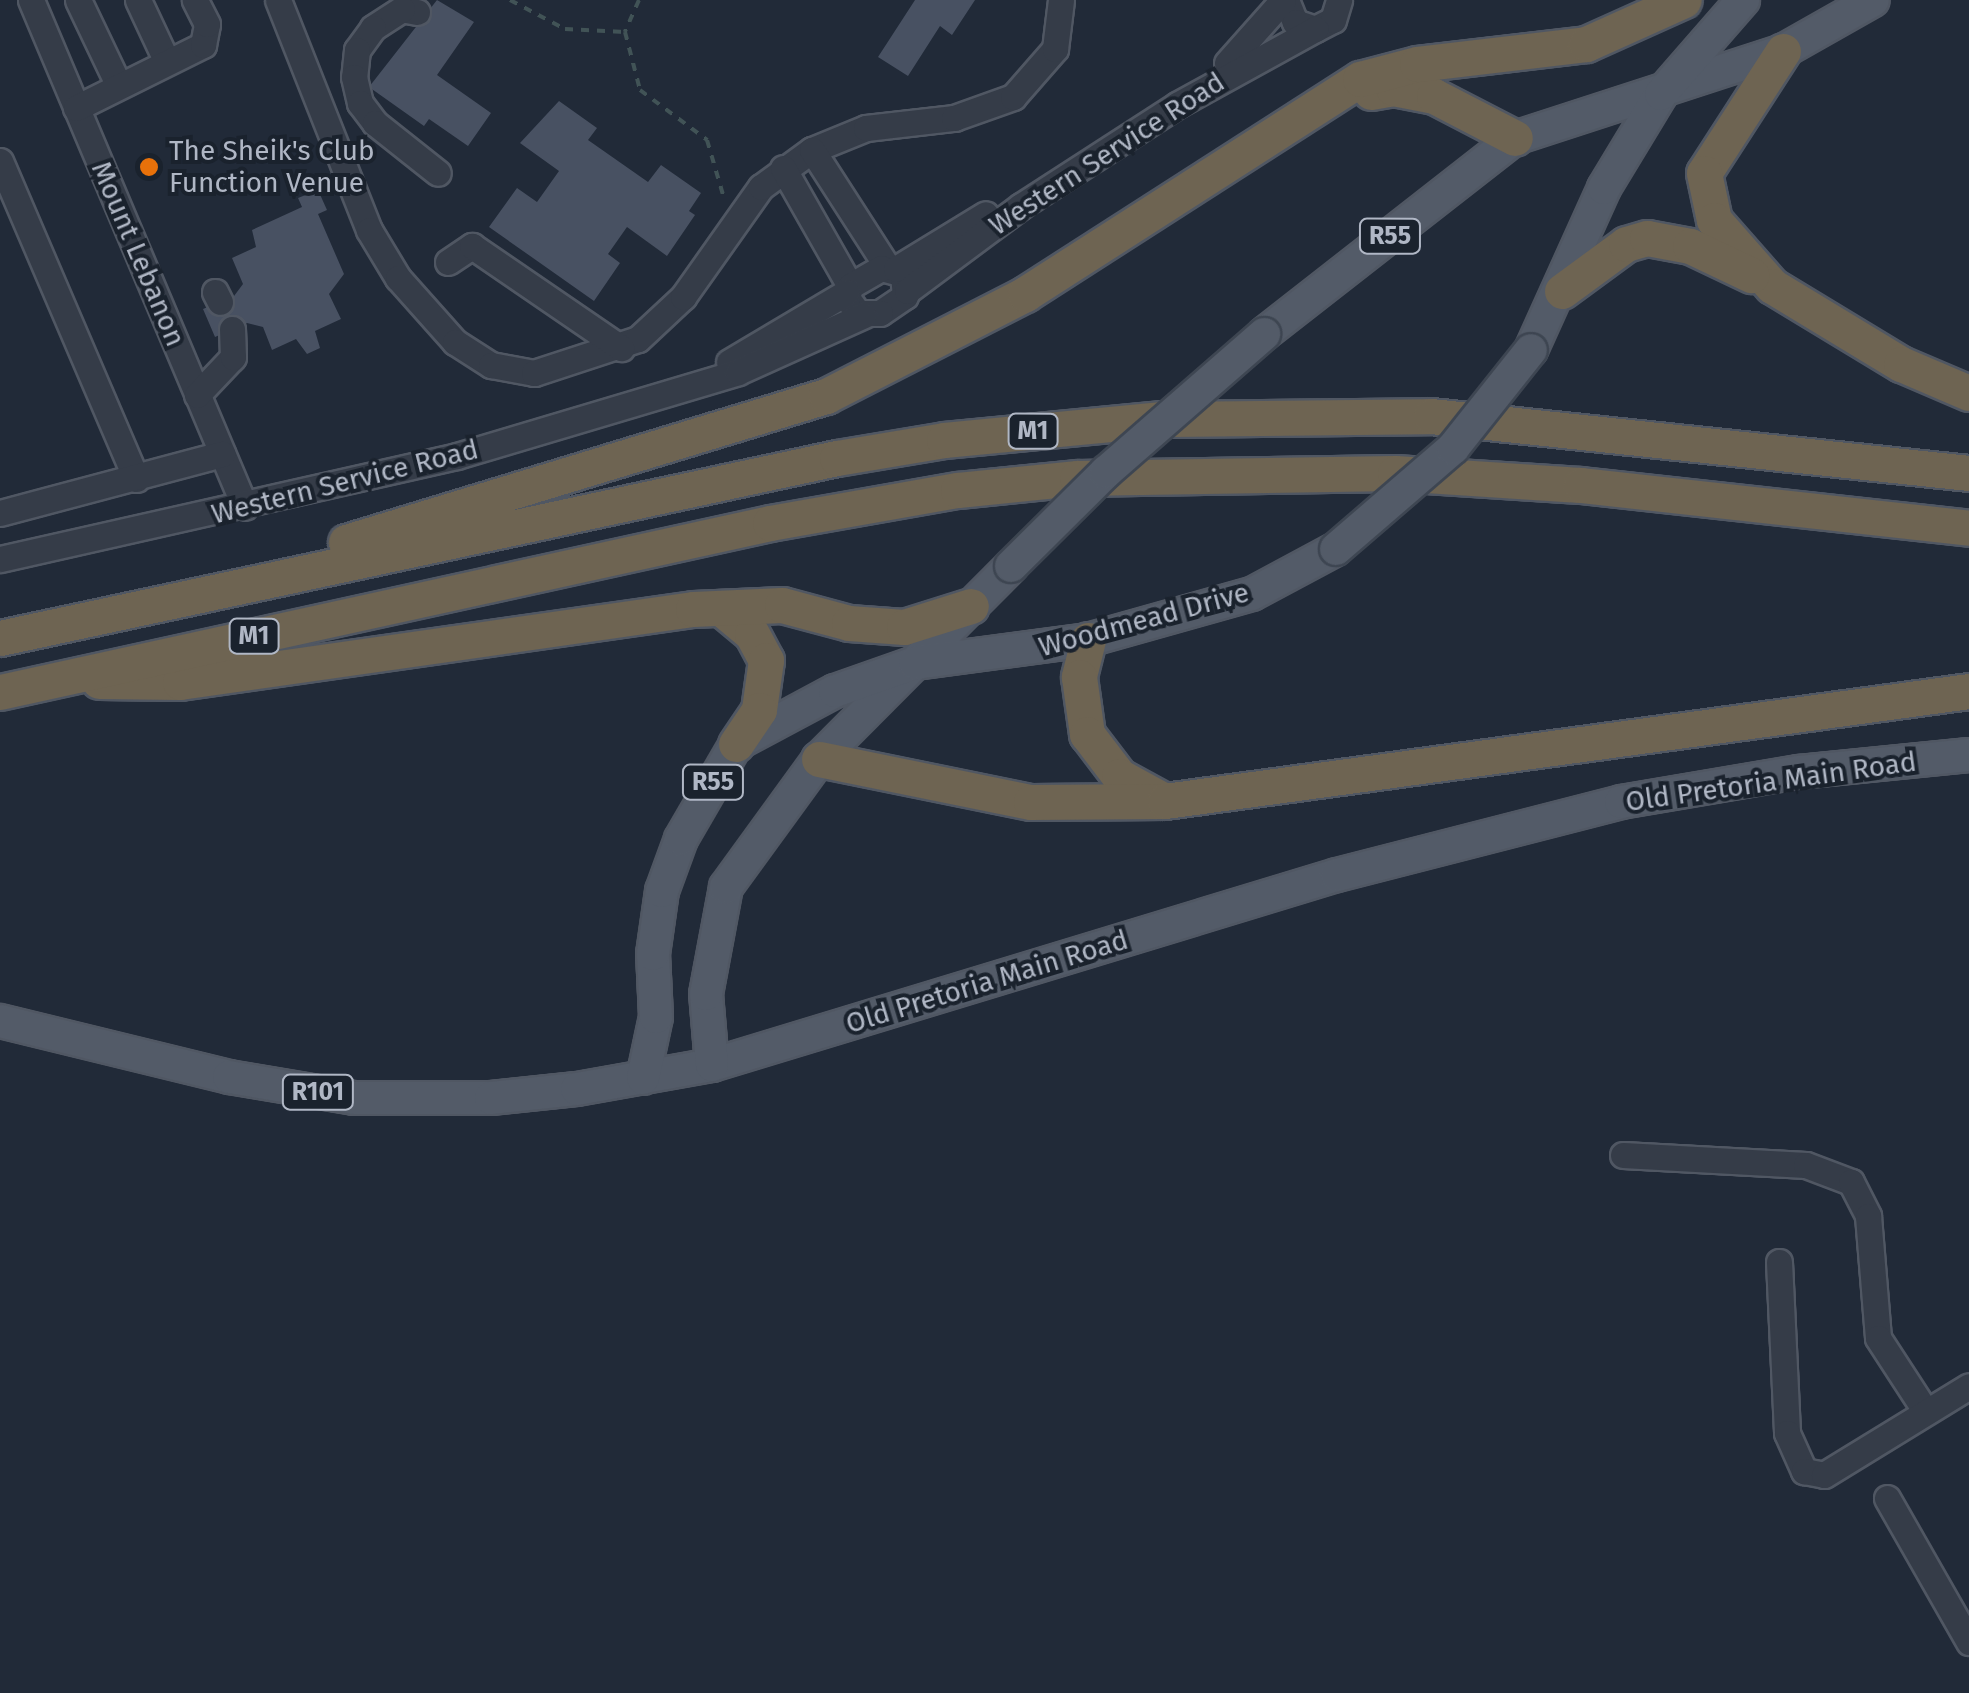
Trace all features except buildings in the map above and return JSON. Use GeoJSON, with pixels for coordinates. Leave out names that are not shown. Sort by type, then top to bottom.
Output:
{"type":"FeatureCollection","features":[{"type":"Feature","properties":{"kind":"highway"},"geometry":{"type":"LineString","coordinates":[[112,614],[158,592],[826,396],[1025,294],[1360,80],[1417,64],[1586,44],[1684,0]]}},
{"type":"Feature","properties":{"kind":"highway"},"geometry":{"type":"LineString","coordinates":[[1772,286],[1714,220],[1704,174],[1784,51]]}},
{"type":"Feature","properties":{"kind":"highway"},"geometry":{"type":"LineString","coordinates":[[1281,127],[1393,88],[1434,96],[1515,138]]}},
{"type":"Feature","properties":{"kind":"highway"},"geometry":{"type":"LineString","coordinates":[[1562,291],[1626,244],[1647,238],[1690,246],[1772,286],[1901,364],[1969,393]]}},
{"type":"Feature","properties":{"kind":"highway","name":"M1"},"geometry":{"type":"LineString","coordinates":[[0,638],[837,458],[944,440],[1162,418],[1430,416],[1969,473]]}},
{"type":"Feature","properties":{"kind":"highway","name":"M1"},"geometry":{"type":"LineString","coordinates":[[0,692],[770,523],[958,490],[1077,478],[1394,473],[1582,485],[1969,528]]}},
{"type":"Feature","properties":{"kind":"highway"},"geometry":{"type":"LineString","coordinates":[[74,674],[124,686],[180,682],[721,608],[782,606],[849,623],[904,626],[971,606]]}},
{"type":"Feature","properties":{"kind":"highway"},"geometry":{"type":"LineString","coordinates":[[721,608],[752,634],[766,660],[759,710],[736,744]]}},
{"type":"Feature","properties":{"kind":"highway"},"geometry":{"type":"LineString","coordinates":[[1088,640],[1079,678],[1086,734],[1119,776],[1164,801]]}},
{"type":"Feature","properties":{"kind":"highway"},"geometry":{"type":"LineString","coordinates":[[819,759],[1031,802],[1164,801],[1969,691]]}},
{"type":"Feature","properties":{"kind":"main road","name":"Woodmead Drive"},"geometry":{"type":"LineString","coordinates":[[736,744],[835,691],[916,662],[1088,640],[1252,594],[1336,549],[1454,448],[1531,350],[1562,291],[1604,188],[1661,94],[1743,0]]}},
{"type":"Feature","properties":{"kind":"main road","name":"Woodmead Drive"},"geometry":{"type":"LineString","coordinates":[[712,1065],[706,994],[726,887],[819,759],[1106,472],[1264,334],[1515,138],[1661,94],[1784,51],[1873,0]]}},
{"type":"Feature","properties":{"kind":"main road","name":"R55"},"geometry":{"type":"LineString","coordinates":[[643,1078],[656,1017],[653,954],[662,892],[680,839],[736,744]]}},
{"type":"Feature","properties":{"kind":"main road","name":"Old Pretoria Main Road"},"geometry":{"type":"LineString","coordinates":[[0,1021],[229,1077],[354,1098],[506,1096],[643,1078],[712,1065],[1506,830],[1694,788],[1969,755]]}},
{"type":"Feature","properties":{"kind":"street"},"geometry":{"type":"LineString","coordinates":[[78,0],[119,86]]}},
{"type":"Feature","properties":{"kind":"street"},"geometry":{"type":"LineString","coordinates":[[138,0],[167,62]]}},
{"type":"Feature","properties":{"kind":"street"},"geometry":{"type":"LineString","coordinates":[[76,108],[203,45],[208,35],[195,0]]}},
{"type":"Feature","properties":{"kind":"street"},"geometry":{"type":"LineString","coordinates":[[286,2],[324,118],[369,230],[415,301],[455,342],[491,366],[534,373],[621,348],[683,296],[734,219],[782,168],[812,150],[866,128],[954,118],[1013,97],[1055,50],[1062,0]]}},
{"type":"Feature","properties":{"kind":"street"},"geometry":{"type":"LineString","coordinates":[[1285,0],[1295,22],[1337,11]]}},
{"type":"Feature","properties":{"kind":"street","name":"Western Service Road"},"geometry":{"type":"LineString","coordinates":[[897,276],[1239,54],[1285,0]]}},
{"type":"Feature","properties":{"kind":"street","name":"Mount Lebanon"},"geometry":{"type":"LineString","coordinates":[[34,1],[245,507]]}},
{"type":"Feature","properties":{"kind":"street"},"geometry":{"type":"LineString","coordinates":[[417,12],[402,9],[382,18],[357,50],[360,103],[391,138],[438,173]]}},
{"type":"Feature","properties":{"kind":"street","name":"Western Service Road"},"geometry":{"type":"LineString","coordinates":[[684,385],[818,314],[848,289],[897,276],[1021,206],[1162,114],[1337,11]]}},
{"type":"Feature","properties":{"kind":"street"},"geometry":{"type":"LineString","coordinates":[[324,118],[360,103]]}},
{"type":"Feature","properties":{"kind":"street"},"geometry":{"type":"LineString","coordinates":[[812,150],[897,276]]}},
{"type":"Feature","properties":{"kind":"street"},"geometry":{"type":"LineString","coordinates":[[0,162],[136,479]]}},
{"type":"Feature","properties":{"kind":"street"},"geometry":{"type":"LineString","coordinates":[[782,168],[848,289],[848,305],[864,315]]}},
{"type":"Feature","properties":{"kind":"street"},"geometry":{"type":"LineString","coordinates":[[448,262],[472,246],[621,348]]}},
{"type":"Feature","properties":{"kind":"street","name":"Western Service Road"},"geometry":{"type":"LineString","coordinates":[[0,559],[245,507],[458,456],[784,356],[864,315],[894,306],[897,276]]}},
{"type":"Feature","properties":{"kind":"street"},"geometry":{"type":"LineString","coordinates":[[198,395],[234,357],[232,330]]}},
{"type":"Feature","properties":{"kind":"street"},"geometry":{"type":"LineString","coordinates":[[0,513],[222,454]]}},
{"type":"Feature","properties":{"kind":"street"},"geometry":{"type":"LineString","coordinates":[[1624,1155],[1806,1165],[1850,1182],[1868,1216],[1878,1338],[1926,1412]]}},
{"type":"Feature","properties":{"kind":"street"},"geometry":{"type":"LineString","coordinates":[[1779,1262],[1787,1433],[1804,1471],[1824,1475],[1969,1386]]}},
{"type":"Feature","properties":{"kind":"street"},"geometry":{"type":"LineString","coordinates":[[1887,1498],[1969,1642]]}},
{"type":"Feature","properties":{"kind":"path"},"geometry":{"type":"LineString","coordinates":[[510,0],[565,28],[625,32]]}},
{"type":"Feature","properties":{"kind":"path"},"geometry":{"type":"LineString","coordinates":[[639,0],[625,32],[640,90],[707,140],[728,207]]}},
{"type":"Feature","properties":{"kind":"place","name":"The Sheik's Club Function Venue"},"geometry":{"type":"Point","coordinates":[149,167]}}]}
